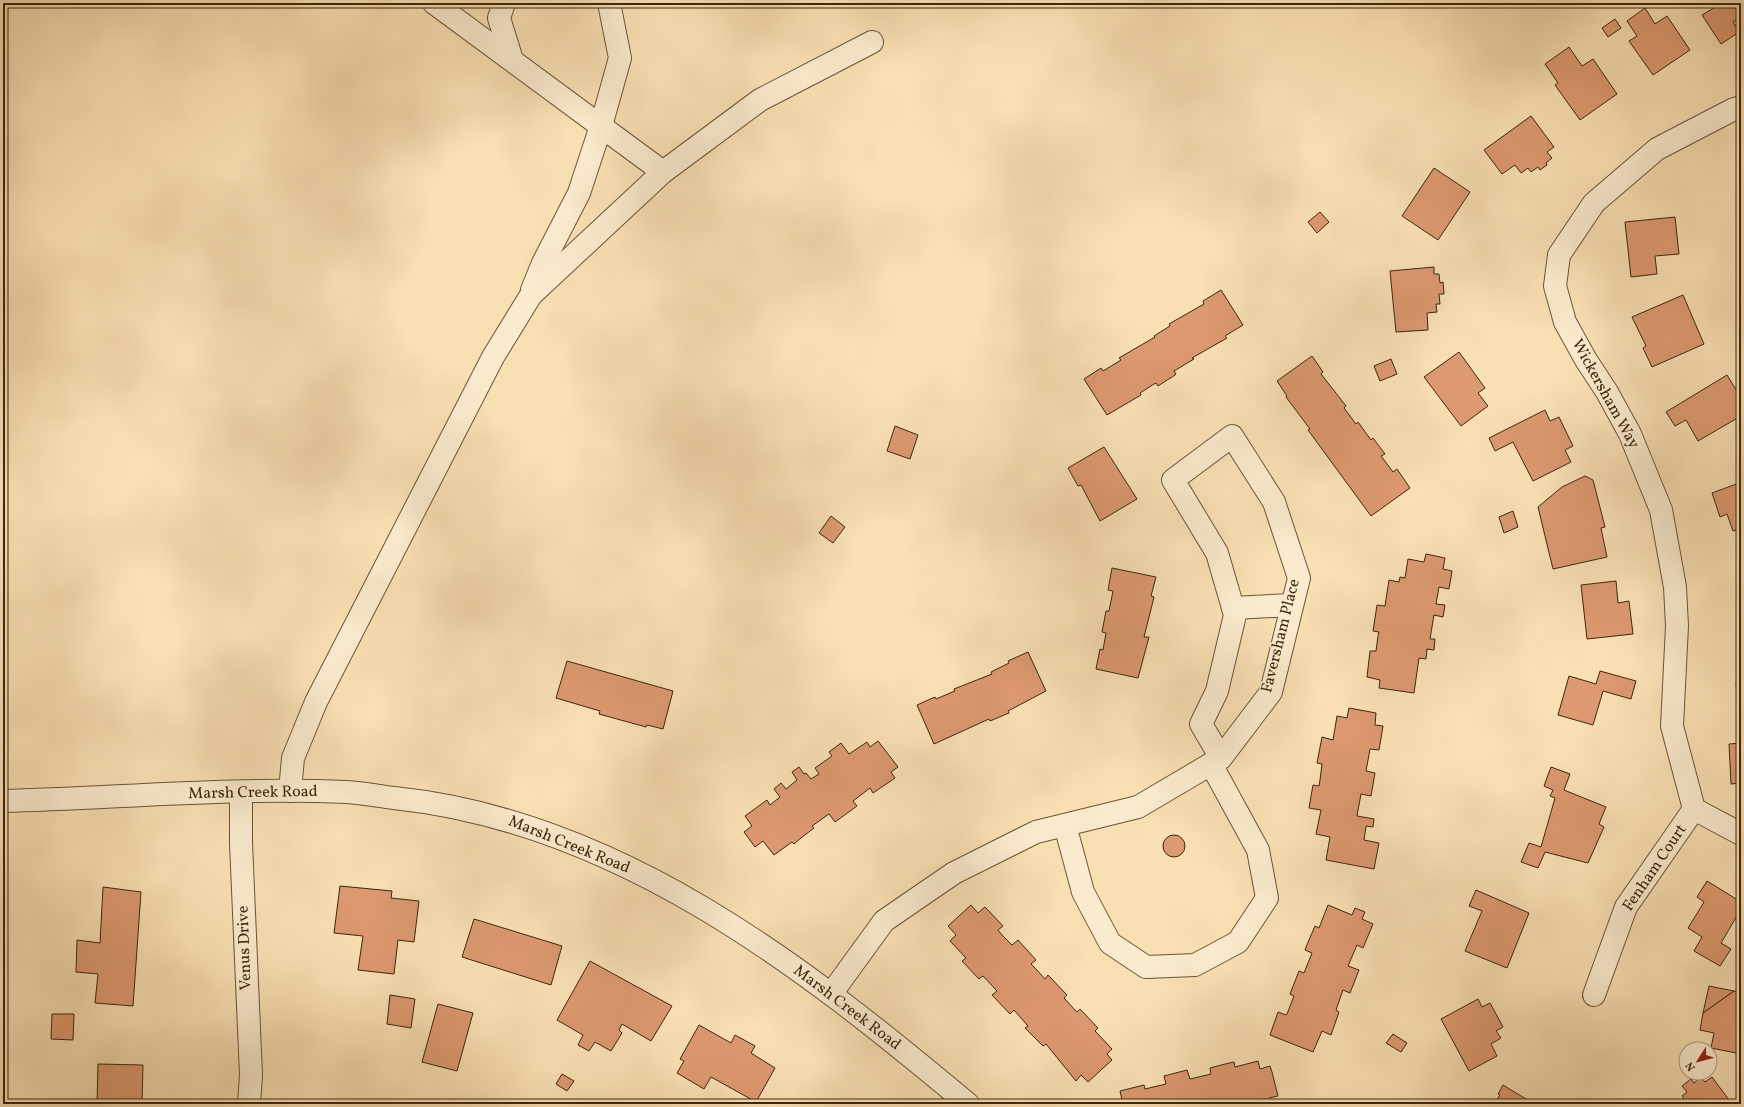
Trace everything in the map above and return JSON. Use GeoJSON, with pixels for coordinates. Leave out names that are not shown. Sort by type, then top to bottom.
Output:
{"type":"FeatureCollection","features":[{"type":"Feature","properties":{"kind":"street"},"geometry":{"type":"LineString","coordinates":[[434,3],[663,172]]}},
{"type":"Feature","properties":{"kind":"street"},"geometry":{"type":"LineString","coordinates":[[504,3],[499,18],[512,60]]}},
{"type":"Feature","properties":{"kind":"street"},"geometry":{"type":"LineString","coordinates":[[290,791],[293,758],[316,702],[493,357],[531,295],[543,263],[579,193],[601,126],[620,58],[609,3]]}},
{"type":"Feature","properties":{"kind":"street"},"geometry":{"type":"LineString","coordinates":[[531,295],[663,172],[760,100],[872,42]]}},
{"type":"Feature","properties":{"kind":"street","name":"Wickersham Way"},"geometry":{"type":"LineString","coordinates":[[1694,809],[1672,726],[1677,626],[1675,587],[1661,510],[1630,434],[1565,322],[1555,286],[1559,255],[1594,203],[1657,149],[1734,109],[1741,107]]}},
{"type":"Feature","properties":{"kind":"street","name":"Faversham Place"},"geometry":{"type":"LineString","coordinates":[[831,994],[884,921],[954,873],[1036,832],[1138,807],[1216,761],[1271,692],[1299,578],[1274,502],[1232,436],[1173,480],[1217,553],[1235,615],[1217,692],[1201,724],[1216,761]]}},
{"type":"Feature","properties":{"kind":"street"},"geometry":{"type":"LineString","coordinates":[[1233,608],[1292,606]]}},
{"type":"Feature","properties":{"kind":"street"},"geometry":{"type":"LineString","coordinates":[[1065,825],[1083,892],[1110,943],[1146,967],[1195,966],[1238,942],[1267,898],[1258,850],[1216,761]]}},
{"type":"Feature","properties":{"kind":"street","name":"Marsh Creek Road"},"geometry":{"type":"LineString","coordinates":[[3,801],[241,792],[349,792],[426,801],[521,824],[611,859],[673,890],[724,921],[831,994],[900,1047],[968,1104]]}},
{"type":"Feature","properties":{"kind":"street","name":"Venus Drive"},"geometry":{"type":"LineString","coordinates":[[241,792],[241,843],[250,1075],[249,1104]]}},
{"type":"Feature","properties":{"kind":"street"},"geometry":{"type":"LineString","coordinates":[[1694,809],[1741,834]]}},
{"type":"Feature","properties":{"kind":"street","name":"Fenham Court"},"geometry":{"type":"LineString","coordinates":[[1594,995],[1626,907],[1694,809]]}},
{"type":"Feature","properties":{"kind":"building"},"geometry":{"type":"Polygon","coordinates":[[[1715,3],[1741,3],[1741,20],[1740,18],[1733,22],[1739,32],[1721,44],[1702,15],[1717,6],[1715,3]]]}},
{"type":"Feature","properties":{"kind":"building"},"geometry":{"type":"Polygon","coordinates":[[[1645,8],[1655,24],[1667,16],[1690,50],[1653,75],[1629,41],[1637,36],[1627,21],[1645,8]]]}},
{"type":"Feature","properties":{"kind":"building"},"geometry":{"type":"Polygon","coordinates":[[[1615,19],[1621,28],[1608,37],[1602,28],[1615,19]]]}},
{"type":"Feature","properties":{"kind":"building"},"geometry":{"type":"Polygon","coordinates":[[[1569,47],[1582,66],[1593,59],[1617,94],[1580,120],[1555,85],[1558,83],[1545,64],[1569,47]]]}},
{"type":"Feature","properties":{"kind":"building"},"geometry":{"type":"Polygon","coordinates":[[[1531,116],[1554,147],[1547,152],[1552,158],[1546,163],[1547,165],[1540,170],[1538,167],[1531,172],[1528,168],[1521,173],[1515,165],[1502,174],[1484,150],[1531,116]]]}},
{"type":"Feature","properties":{"kind":"building"},"geometry":{"type":"Polygon","coordinates":[[[1434,168],[1470,192],[1438,240],[1402,216],[1434,168]]]}},
{"type":"Feature","properties":{"kind":"building"},"geometry":{"type":"Polygon","coordinates":[[[1320,212],[1329,222],[1317,233],[1308,222],[1320,212]]]}},
{"type":"Feature","properties":{"kind":"building"},"geometry":{"type":"Polygon","coordinates":[[[1675,217],[1679,254],[1655,256],[1657,274],[1631,277],[1625,222],[1675,217]]]}},
{"type":"Feature","properties":{"kind":"building"},"geometry":{"type":"Polygon","coordinates":[[[1434,267],[1434,274],[1439,274],[1440,283],[1443,282],[1444,294],[1439,294],[1440,304],[1436,304],[1437,312],[1427,313],[1428,330],[1396,332],[1390,271],[1434,267]]]}},
{"type":"Feature","properties":{"kind":"building"},"geometry":{"type":"Polygon","coordinates":[[[1221,290],[1243,325],[1225,336],[1227,338],[1192,358],[1194,359],[1174,371],[1176,374],[1175,375],[1158,386],[1156,383],[1154,384],[1140,393],[1141,395],[1107,415],[1084,379],[1101,368],[1103,371],[1121,360],[1119,358],[1155,337],[1154,336],[1170,326],[1169,324],[1204,304],[1203,301],[1221,290]]]}},
{"type":"Feature","properties":{"kind":"building"},"geometry":{"type":"Polygon","coordinates":[[[1683,295],[1704,344],[1652,367],[1643,348],[1646,346],[1632,317],[1683,295]]]}},
{"type":"Feature","properties":{"kind":"building"},"geometry":{"type":"Polygon","coordinates":[[[1459,352],[1485,388],[1478,393],[1488,406],[1461,426],[1424,377],[1459,352]]]}},
{"type":"Feature","properties":{"kind":"building"},"geometry":{"type":"Polygon","coordinates":[[[1312,356],[1323,372],[1321,374],[1346,406],[1344,408],[1356,424],[1358,422],[1371,440],[1373,438],[1385,454],[1381,456],[1393,472],[1397,469],[1410,488],[1371,516],[1308,430],[1310,429],[1286,397],[1287,396],[1277,381],[1312,356]]]}},
{"type":"Feature","properties":{"kind":"building"},"geometry":{"type":"Polygon","coordinates":[[[1391,359],[1397,374],[1380,381],[1374,366],[1391,359]]]}},
{"type":"Feature","properties":{"kind":"building"},"geometry":{"type":"Polygon","coordinates":[[[1727,375],[1741,398],[1741,416],[1698,441],[1686,420],[1675,426],[1666,412],[1727,375]]]}},
{"type":"Feature","properties":{"kind":"building"},"geometry":{"type":"Polygon","coordinates":[[[1545,410],[1550,421],[1559,417],[1573,446],[1565,450],[1571,462],[1533,481],[1513,442],[1495,451],[1489,438],[1545,410]]]}},
{"type":"Feature","properties":{"kind":"building"},"geometry":{"type":"Polygon","coordinates":[[[895,426],[918,435],[910,459],[887,451],[895,426]]]}},
{"type":"Feature","properties":{"kind":"building"},"geometry":{"type":"Polygon","coordinates":[[[1104,447],[1137,499],[1100,521],[1081,485],[1078,486],[1068,468],[1104,447]]]}},
{"type":"Feature","properties":{"kind":"building"},"geometry":{"type":"Polygon","coordinates":[[[1585,476],[1593,480],[1605,527],[1601,528],[1607,557],[1553,569],[1538,507],[1562,487],[1585,476]]]}},
{"type":"Feature","properties":{"kind":"building"},"geometry":{"type":"Polygon","coordinates":[[[1741,483],[1741,528],[1733,531],[1727,514],[1720,517],[1712,493],[1741,483]]]}},
{"type":"Feature","properties":{"kind":"building"},"geometry":{"type":"Polygon","coordinates":[[[1513,511],[1518,527],[1504,533],[1499,517],[1513,511]]]}},
{"type":"Feature","properties":{"kind":"building"},"geometry":{"type":"Polygon","coordinates":[[[831,516],[845,527],[833,543],[819,533],[831,516]]]}},
{"type":"Feature","properties":{"kind":"building"},"geometry":{"type":"Polygon","coordinates":[[[1426,554],[1445,558],[1443,569],[1452,571],[1449,589],[1439,587],[1436,604],[1445,605],[1443,617],[1434,615],[1430,639],[1435,639],[1434,650],[1427,649],[1426,659],[1419,658],[1414,693],[1379,688],[1380,680],[1367,677],[1370,651],[1376,651],[1379,632],[1373,631],[1377,605],[1385,606],[1389,580],[1399,582],[1400,577],[1405,578],[1408,559],[1424,562],[1426,554]]]}},
{"type":"Feature","properties":{"kind":"building"},"geometry":{"type":"Polygon","coordinates":[[[1739,557],[1741,557],[1741,600],[1738,600],[1739,557]]]}},
{"type":"Feature","properties":{"kind":"building"},"geometry":{"type":"Polygon","coordinates":[[[1112,568],[1156,577],[1151,596],[1154,597],[1144,637],[1149,637],[1138,678],[1096,669],[1100,649],[1103,650],[1106,633],[1102,632],[1106,611],[1109,611],[1113,591],[1108,590],[1112,568]]]}},
{"type":"Feature","properties":{"kind":"building"},"geometry":{"type":"Polygon","coordinates":[[[1616,581],[1618,603],[1629,601],[1633,634],[1587,639],[1581,585],[1616,581]]]}},
{"type":"Feature","properties":{"kind":"building"},"geometry":{"type":"Polygon","coordinates":[[[1739,644],[1741,644],[1741,688],[1736,687],[1739,644]]]}},
{"type":"Feature","properties":{"kind":"building"},"geometry":{"type":"Polygon","coordinates":[[[1028,652],[1046,691],[1008,711],[1009,713],[990,721],[989,719],[934,744],[917,705],[935,697],[936,699],[955,691],[954,689],[992,674],[991,672],[1009,663],[1008,661],[1028,652]]]}},
{"type":"Feature","properties":{"kind":"building"},"geometry":{"type":"Polygon","coordinates":[[[567,661],[673,691],[663,729],[647,725],[646,727],[599,714],[600,711],[556,698],[567,661]]]}},
{"type":"Feature","properties":{"kind":"building"},"geometry":{"type":"Polygon","coordinates":[[[1600,671],[1636,681],[1631,699],[1603,691],[1593,725],[1558,715],[1569,676],[1596,684],[1600,671]]]}},
{"type":"Feature","properties":{"kind":"building"},"geometry":{"type":"Polygon","coordinates":[[[1349,708],[1376,713],[1375,725],[1383,726],[1379,750],[1370,749],[1366,771],[1375,773],[1371,796],[1361,794],[1357,816],[1374,819],[1373,827],[1366,826],[1364,840],[1379,843],[1374,869],[1326,860],[1330,837],[1316,834],[1321,810],[1309,808],[1313,785],[1319,786],[1322,764],[1317,763],[1322,737],[1333,740],[1337,716],[1347,718],[1349,708]]]}},
{"type":"Feature","properties":{"kind":"building"},"geometry":{"type":"Polygon","coordinates":[[[878,741],[898,767],[891,772],[895,778],[873,793],[870,788],[853,801],[857,806],[835,822],[829,814],[812,826],[814,828],[794,844],[792,842],[774,855],[763,841],[755,847],[744,832],[752,826],[745,816],[767,800],[770,805],[780,797],[774,789],[781,783],[786,789],[797,780],[792,772],[799,767],[804,774],[806,773],[811,779],[819,774],[815,768],[832,756],[829,752],[841,743],[849,754],[867,742],[870,747],[878,741]]]}},
{"type":"Feature","properties":{"kind":"building"},"geometry":{"type":"Polygon","coordinates":[[[1741,743],[1741,783],[1731,784],[1729,744],[1741,743]]]}},
{"type":"Feature","properties":{"kind":"building"},"geometry":{"type":"Polygon","coordinates":[[[1551,767],[1570,774],[1564,790],[1606,807],[1599,824],[1604,827],[1588,863],[1545,852],[1538,868],[1521,862],[1529,843],[1541,847],[1555,798],[1550,796],[1553,790],[1544,786],[1551,767]]]}},
{"type":"Feature","properties":{"kind":"building"},"geometry":{"type":"Polygon","coordinates":[[[1174,835],[1182,838],[1185,846],[1182,854],[1174,857],[1166,854],[1163,846],[1166,838],[1174,835]]]}},
{"type":"Feature","properties":{"kind":"building"},"geometry":{"type":"Polygon","coordinates":[[[1707,881],[1741,902],[1741,909],[1721,943],[1731,949],[1720,966],[1694,951],[1702,937],[1688,928],[1704,902],[1697,897],[1707,881]]]}},
{"type":"Feature","properties":{"kind":"building"},"geometry":{"type":"Polygon","coordinates":[[[340,886],[392,891],[391,898],[419,901],[414,942],[398,940],[394,974],[358,970],[363,936],[334,933],[340,886]]]}},
{"type":"Feature","properties":{"kind":"building"},"geometry":{"type":"Polygon","coordinates":[[[103,887],[141,892],[133,1006],[95,1003],[98,974],[76,972],[77,940],[100,943],[103,887]]]}},
{"type":"Feature","properties":{"kind":"building"},"geometry":{"type":"Polygon","coordinates":[[[1476,890],[1529,913],[1507,968],[1465,951],[1482,911],[1469,906],[1476,890]]]}},
{"type":"Feature","properties":{"kind":"building"},"geometry":{"type":"Polygon","coordinates":[[[971,905],[978,913],[985,907],[1003,926],[998,930],[1012,945],[1018,940],[1036,960],[1031,964],[1045,979],[1048,975],[1067,995],[1064,998],[1075,1010],[1077,1012],[1080,1009],[1098,1028],[1095,1031],[1112,1049],[1107,1054],[1112,1060],[1088,1082],[1081,1075],[1076,1081],[1046,1044],[1043,1046],[1025,1028],[1028,1026],[1014,1010],[1010,1014],[992,995],[997,991],[983,976],[979,979],[962,961],[966,958],[950,941],[956,935],[948,926],[971,905]]]}},
{"type":"Feature","properties":{"kind":"building"},"geometry":{"type":"Polygon","coordinates":[[[1328,905],[1352,915],[1355,908],[1365,912],[1362,919],[1373,924],[1363,948],[1357,945],[1348,966],[1359,970],[1350,993],[1343,990],[1336,1010],[1339,1012],[1331,1035],[1322,1031],[1313,1052],[1270,1035],[1278,1012],[1287,1014],[1294,996],[1290,994],[1299,971],[1304,973],[1312,953],[1305,950],[1306,947],[1315,926],[1319,928],[1328,905]]]}},
{"type":"Feature","properties":{"kind":"building"},"geometry":{"type":"Polygon","coordinates":[[[474,919],[562,946],[551,985],[462,957],[474,919]]]}},
{"type":"Feature","properties":{"kind":"building"},"geometry":{"type":"Polygon","coordinates":[[[590,961],[672,1006],[651,1041],[622,1024],[619,1030],[622,1033],[611,1051],[595,1042],[589,1051],[578,1045],[583,1035],[557,1020],[590,961]]]}},
{"type":"Feature","properties":{"kind":"building"},"geometry":{"type":"Polygon","coordinates":[[[1709,986],[1734,991],[1703,1013],[1709,986]]]}},
{"type":"Feature","properties":{"kind":"building"},"geometry":{"type":"Polygon","coordinates":[[[1734,991],[1741,992],[1741,1054],[1718,1049],[1718,1041],[1712,1041],[1714,1033],[1700,1030],[1703,1013],[1734,991]]]}},
{"type":"Feature","properties":{"kind":"building"},"geometry":{"type":"Polygon","coordinates":[[[390,995],[415,999],[411,1028],[387,1024],[390,995]]]}},
{"type":"Feature","properties":{"kind":"building"},"geometry":{"type":"Polygon","coordinates":[[[1478,999],[1482,1007],[1490,1003],[1503,1027],[1496,1031],[1501,1038],[1491,1044],[1497,1056],[1469,1071],[1441,1019],[1478,999]]]}},
{"type":"Feature","properties":{"kind":"building"},"geometry":{"type":"Polygon","coordinates":[[[438,1004],[473,1013],[457,1071],[422,1062],[438,1004]]]}},
{"type":"Feature","properties":{"kind":"building"},"geometry":{"type":"Polygon","coordinates":[[[52,1014],[74,1014],[73,1040],[51,1039],[52,1014]]]}},
{"type":"Feature","properties":{"kind":"building"},"geometry":{"type":"Polygon","coordinates":[[[699,1025],[731,1043],[735,1035],[755,1046],[751,1053],[775,1068],[756,1102],[711,1077],[704,1089],[677,1073],[684,1061],[680,1059],[699,1025]]]}},
{"type":"Feature","properties":{"kind":"building"},"geometry":{"type":"Polygon","coordinates":[[[1393,1034],[1407,1043],[1401,1052],[1386,1043],[1393,1034]]]}},
{"type":"Feature","properties":{"kind":"building"},"geometry":{"type":"Polygon","coordinates":[[[1258,1061],[1260,1069],[1270,1066],[1272,1072],[1278,1096],[1269,1098],[1270,1104],[1111,1103],[1122,1100],[1120,1091],[1144,1085],[1145,1089],[1166,1084],[1164,1076],[1187,1070],[1190,1079],[1211,1074],[1210,1068],[1225,1064],[1234,1062],[1235,1067],[1258,1061]]]}},
{"type":"Feature","properties":{"kind":"building"},"geometry":{"type":"Polygon","coordinates":[[[98,1064],[143,1065],[142,1104],[97,1104],[98,1064]]]}},
{"type":"Feature","properties":{"kind":"building"},"geometry":{"type":"Polygon","coordinates":[[[562,1074],[574,1081],[567,1091],[556,1084],[562,1074]]]}},
{"type":"Feature","properties":{"kind":"building"},"geometry":{"type":"Polygon","coordinates":[[[1688,1081],[1692,1081],[1694,1083],[1696,1081],[1715,1081],[1732,1104],[1677,1104],[1684,1098],[1682,1096],[1687,1092],[1682,1086],[1688,1081]]]}},
{"type":"Feature","properties":{"kind":"building"},"geometry":{"type":"Polygon","coordinates":[[[1503,1085],[1534,1104],[1494,1104],[1500,1095],[1498,1094],[1503,1085]]]}}]}
